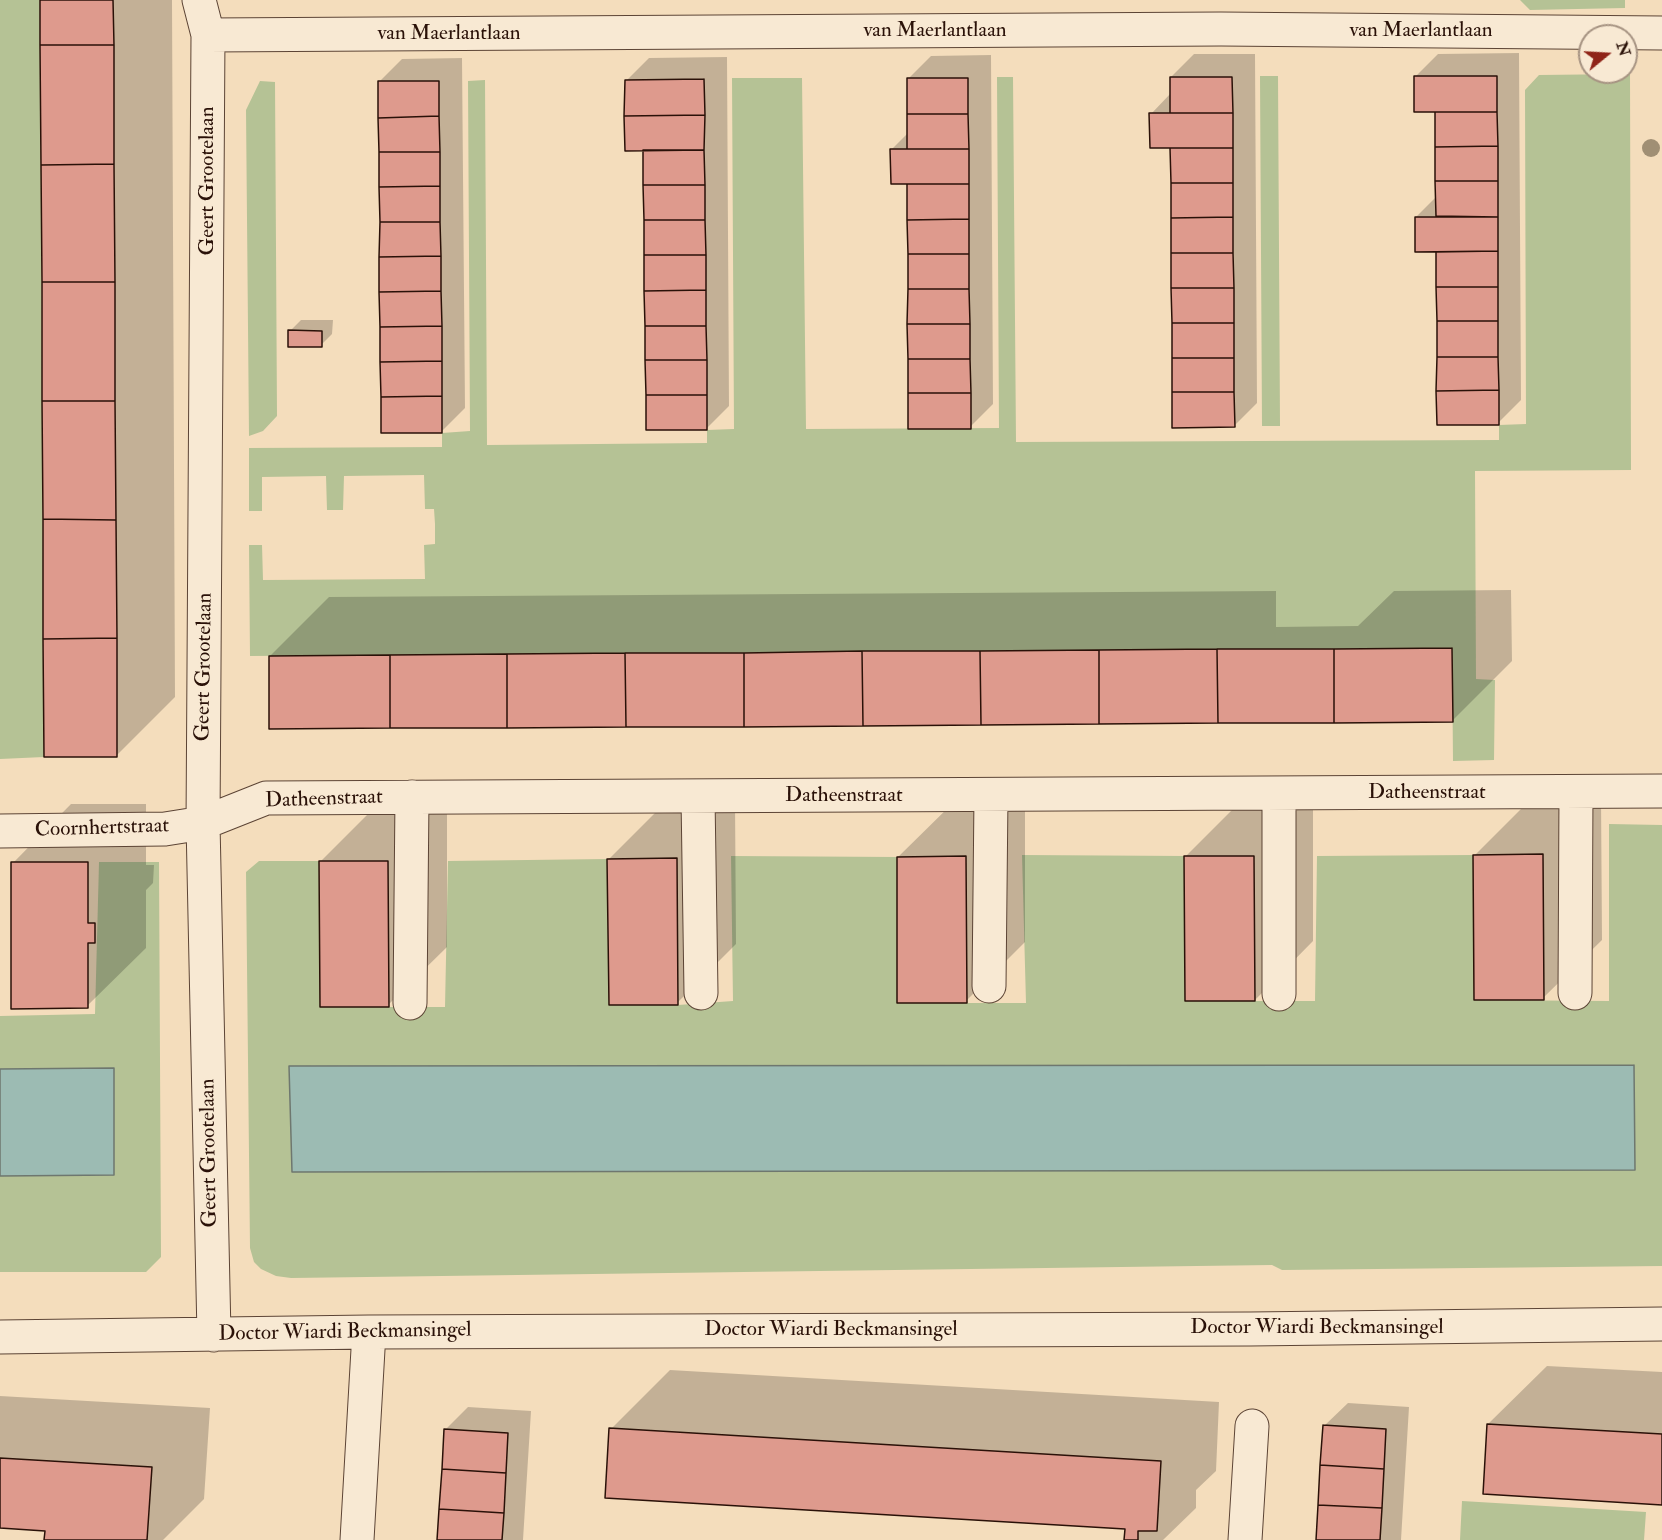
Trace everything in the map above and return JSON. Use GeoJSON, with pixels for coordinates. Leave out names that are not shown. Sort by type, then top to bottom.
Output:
{"type":"FeatureCollection","features":[{"type":"Feature","properties":{"kind":"street","name":"Geert Grootelaan"},"geometry":{"type":"LineString","coordinates":[[199,0],[208,35],[203,823],[214,1335]]}},
{"type":"Feature","properties":{"kind":"street","name":"van Maerlantlaan"},"geometry":{"type":"LineString","coordinates":[[208,35],[1221,29],[1662,33]]}},
{"type":"Feature","properties":{"kind":"street","name":"Datheenstraat"},"geometry":{"type":"LineString","coordinates":[[203,823],[266,798],[1662,791]]}},
{"type":"Feature","properties":{"kind":"street"},"geometry":{"type":"LineString","coordinates":[[1575,993],[1576,792]]}},
{"type":"Feature","properties":{"kind":"street"},"geometry":{"type":"LineString","coordinates":[[1279,794],[1279,994]]}},
{"type":"Feature","properties":{"kind":"street"},"geometry":{"type":"LineString","coordinates":[[698,796],[701,993]]}},
{"type":"Feature","properties":{"kind":"street"},"geometry":{"type":"LineString","coordinates":[[989,986],[991,796]]}},
{"type":"Feature","properties":{"kind":"street","name":"Datheenstraat"},"geometry":{"type":"LineString","coordinates":[[410,1003],[412,797]]}},
{"type":"Feature","properties":{"kind":"street","name":"Coornhertstraat"},"geometry":{"type":"LineString","coordinates":[[0,831],[165,829],[203,823]]}},
{"type":"Feature","properties":{"kind":"street","name":"Doctor Wiardi Beckmansingel"},"geometry":{"type":"LineString","coordinates":[[0,1337],[369,1332],[1250,1329],[1662,1324]]}},
{"type":"Feature","properties":{"kind":"street"},"geometry":{"type":"LineString","coordinates":[[357,1540],[369,1332]]}},
{"type":"Feature","properties":{"kind":"street"},"geometry":{"type":"LineString","coordinates":[[1245,1540],[1252,1426]]}},
{"type":"Feature","properties":{"kind":"green space"},"geometry":{"type":"Polygon","coordinates":[[[0,0],[40,0],[44,757],[0,759],[0,0]]]}},
{"type":"Feature","properties":{"kind":"green space"},"geometry":{"type":"Polygon","coordinates":[[[1520,0],[1625,0],[1625,8],[1530,10],[1520,0]]]}},
{"type":"Feature","properties":{"kind":"green space"},"geometry":{"type":"Polygon","coordinates":[[[1539,75],[1578,75],[1578,84],[1630,84],[1631,470],[1475,471],[1476,679],[1495,680],[1494,760],[1453,761],[1452,648],[250,656],[249,545],[262,545],[263,580],[425,579],[424,545],[435,544],[435,524],[434,509],[425,509],[424,475],[344,476],[343,510],[327,510],[326,476],[262,477],[262,511],[249,511],[249,448],[442,447],[442,433],[470,431],[468,81],[485,80],[487,445],[707,443],[707,430],[734,429],[732,78],[802,78],[806,429],[999,428],[997,77],[1013,77],[1016,442],[1499,440],[1499,425],[1526,424],[1525,90],[1539,75]]]}},
{"type":"Feature","properties":{"kind":"green space"},"geometry":{"type":"Polygon","coordinates":[[[1260,76],[1278,76],[1280,426],[1262,426],[1260,76]]]}},
{"type":"Feature","properties":{"kind":"green space"},"geometry":{"type":"Polygon","coordinates":[[[260,81],[275,82],[277,416],[263,431],[249,436],[246,110],[260,81]]]}},
{"type":"Feature","properties":{"kind":"green space"},"geometry":{"type":"Polygon","coordinates":[[[1609,824],[1662,825],[1662,1266],[1282,1270],[1272,1265],[291,1278],[276,1276],[261,1269],[254,1262],[250,1248],[246,872],[259,861],[319,861],[320,1007],[445,1007],[448,861],[607,859],[609,1005],[678,1005],[733,1001],[731,856],[897,857],[897,1003],[1026,1003],[1022,855],[1184,856],[1185,1001],[1315,1001],[1317,856],[1473,855],[1474,1000],[1609,1001],[1609,824]],[[1634,1065],[290,1066],[292,1171],[1634,1170],[1634,1065]]]}},
{"type":"Feature","properties":{"kind":"green space"},"geometry":{"type":"Polygon","coordinates":[[[99,862],[159,862],[161,1257],[146,1272],[0,1272],[0,1176],[114,1175],[114,1068],[0,1069],[0,1016],[95,1014],[99,862]]]}},
{"type":"Feature","properties":{"kind":"green space"},"geometry":{"type":"Polygon","coordinates":[[[1462,1501],[1646,1512],[1644,1540],[1460,1540],[1462,1501]]]}},
{"type":"Feature","properties":{"kind":"water"},"geometry":{"type":"Polygon","coordinates":[[[1634,1065],[1635,1170],[292,1172],[289,1066],[1634,1065]]]}},
{"type":"Feature","properties":{"kind":"water"},"geometry":{"type":"Polygon","coordinates":[[[114,1068],[114,1175],[0,1176],[0,1069],[114,1068]]]}},
{"type":"Feature","properties":{"kind":"building"},"geometry":{"type":"Polygon","coordinates":[[[40,0],[113,0],[114,45],[40,45],[40,0]]]}},
{"type":"Feature","properties":{"kind":"building"},"geometry":{"type":"Polygon","coordinates":[[[40,45],[114,45],[114,164],[41,165],[40,45]]]}},
{"type":"Feature","properties":{"kind":"building"},"geometry":{"type":"Polygon","coordinates":[[[1414,76],[1497,76],[1497,112],[1414,112],[1414,76]]]}},
{"type":"Feature","properties":{"kind":"building"},"geometry":{"type":"Polygon","coordinates":[[[1170,77],[1232,77],[1233,113],[1170,113],[1170,77]]]}},
{"type":"Feature","properties":{"kind":"building"},"geometry":{"type":"Polygon","coordinates":[[[907,78],[968,78],[968,114],[907,114],[907,78]]]}},
{"type":"Feature","properties":{"kind":"building"},"geometry":{"type":"Polygon","coordinates":[[[704,79],[705,115],[624,116],[625,80],[704,79]]]}},
{"type":"Feature","properties":{"kind":"building"},"geometry":{"type":"Polygon","coordinates":[[[378,81],[439,81],[439,116],[378,118],[378,81]]]}},
{"type":"Feature","properties":{"kind":"building"},"geometry":{"type":"Polygon","coordinates":[[[1435,112],[1497,112],[1498,146],[1435,147],[1435,112]]]}},
{"type":"Feature","properties":{"kind":"building"},"geometry":{"type":"Polygon","coordinates":[[[1149,113],[1233,113],[1233,148],[1150,148],[1149,113]]]}},
{"type":"Feature","properties":{"kind":"building"},"geometry":{"type":"Polygon","coordinates":[[[907,114],[968,114],[969,149],[907,149],[907,114]]]}},
{"type":"Feature","properties":{"kind":"building"},"geometry":{"type":"Polygon","coordinates":[[[705,115],[704,150],[625,151],[624,116],[705,115]]]}},
{"type":"Feature","properties":{"kind":"building"},"geometry":{"type":"Polygon","coordinates":[[[439,116],[440,152],[379,152],[378,118],[439,116]]]}},
{"type":"Feature","properties":{"kind":"building"},"geometry":{"type":"Polygon","coordinates":[[[1498,146],[1498,181],[1435,181],[1435,147],[1498,146]]]}},
{"type":"Feature","properties":{"kind":"building"},"geometry":{"type":"Polygon","coordinates":[[[1170,148],[1233,148],[1233,183],[1171,183],[1170,148]]]}},
{"type":"Feature","properties":{"kind":"building"},"geometry":{"type":"Polygon","coordinates":[[[890,149],[969,149],[969,184],[891,184],[890,149]]]}},
{"type":"Feature","properties":{"kind":"building"},"geometry":{"type":"Polygon","coordinates":[[[643,150],[704,150],[705,185],[643,185],[643,150]]]}},
{"type":"Feature","properties":{"kind":"building"},"geometry":{"type":"Polygon","coordinates":[[[379,152],[440,152],[440,186],[379,187],[379,152]]]}},
{"type":"Feature","properties":{"kind":"building"},"geometry":{"type":"Polygon","coordinates":[[[114,164],[115,282],[42,282],[41,165],[114,164]]]}},
{"type":"Feature","properties":{"kind":"building"},"geometry":{"type":"Polygon","coordinates":[[[1435,181],[1498,181],[1498,217],[1436,216],[1435,181]]]}},
{"type":"Feature","properties":{"kind":"building"},"geometry":{"type":"Polygon","coordinates":[[[1171,183],[1233,183],[1233,217],[1171,218],[1171,183]]]}},
{"type":"Feature","properties":{"kind":"building"},"geometry":{"type":"Polygon","coordinates":[[[907,184],[969,184],[969,219],[907,220],[907,184]]]}},
{"type":"Feature","properties":{"kind":"building"},"geometry":{"type":"Polygon","coordinates":[[[643,185],[705,185],[705,220],[644,220],[643,185]]]}},
{"type":"Feature","properties":{"kind":"building"},"geometry":{"type":"Polygon","coordinates":[[[440,186],[440,222],[380,222],[379,187],[440,186]]]}},
{"type":"Feature","properties":{"kind":"building"},"geometry":{"type":"Polygon","coordinates":[[[1233,217],[1233,253],[1171,253],[1171,218],[1233,217]]]}},
{"type":"Feature","properties":{"kind":"building"},"geometry":{"type":"Polygon","coordinates":[[[1415,217],[1498,217],[1498,251],[1415,252],[1415,217]]]}},
{"type":"Feature","properties":{"kind":"building"},"geometry":{"type":"Polygon","coordinates":[[[969,219],[969,254],[908,254],[907,220],[969,219]]]}},
{"type":"Feature","properties":{"kind":"building"},"geometry":{"type":"Polygon","coordinates":[[[644,220],[705,220],[706,255],[644,255],[644,220]]]}},
{"type":"Feature","properties":{"kind":"building"},"geometry":{"type":"Polygon","coordinates":[[[380,222],[440,222],[441,256],[379,257],[380,222]]]}},
{"type":"Feature","properties":{"kind":"building"},"geometry":{"type":"Polygon","coordinates":[[[1498,251],[1498,287],[1436,287],[1436,252],[1498,251]]]}},
{"type":"Feature","properties":{"kind":"building"},"geometry":{"type":"Polygon","coordinates":[[[1171,253],[1233,253],[1234,288],[1171,288],[1171,253]]]}},
{"type":"Feature","properties":{"kind":"building"},"geometry":{"type":"Polygon","coordinates":[[[908,254],[969,254],[969,289],[908,289],[908,254]]]}},
{"type":"Feature","properties":{"kind":"building"},"geometry":{"type":"Polygon","coordinates":[[[644,255],[706,255],[706,290],[644,291],[644,255]]]}},
{"type":"Feature","properties":{"kind":"building"},"geometry":{"type":"Polygon","coordinates":[[[441,256],[441,291],[379,292],[379,257],[441,256]]]}},
{"type":"Feature","properties":{"kind":"building"},"geometry":{"type":"Polygon","coordinates":[[[42,282],[115,282],[115,401],[42,401],[42,282]]]}},
{"type":"Feature","properties":{"kind":"building"},"geometry":{"type":"Polygon","coordinates":[[[1436,287],[1498,287],[1498,321],[1437,321],[1436,287]]]}},
{"type":"Feature","properties":{"kind":"building"},"geometry":{"type":"Polygon","coordinates":[[[1171,288],[1234,288],[1234,323],[1172,323],[1171,288]]]}},
{"type":"Feature","properties":{"kind":"building"},"geometry":{"type":"Polygon","coordinates":[[[908,289],[969,289],[970,324],[907,324],[908,289]]]}},
{"type":"Feature","properties":{"kind":"building"},"geometry":{"type":"Polygon","coordinates":[[[706,290],[706,326],[645,326],[644,291],[706,290]]]}},
{"type":"Feature","properties":{"kind":"building"},"geometry":{"type":"Polygon","coordinates":[[[441,291],[442,326],[380,327],[379,292],[441,291]]]}},
{"type":"Feature","properties":{"kind":"building"},"geometry":{"type":"Polygon","coordinates":[[[1437,321],[1498,321],[1498,357],[1437,357],[1437,321]]]}},
{"type":"Feature","properties":{"kind":"building"},"geometry":{"type":"Polygon","coordinates":[[[1172,323],[1234,323],[1234,358],[1172,358],[1172,323]]]}},
{"type":"Feature","properties":{"kind":"building"},"geometry":{"type":"Polygon","coordinates":[[[907,324],[970,324],[970,359],[908,359],[907,324]]]}},
{"type":"Feature","properties":{"kind":"building"},"geometry":{"type":"Polygon","coordinates":[[[442,326],[442,361],[380,362],[380,327],[442,326]]]}},
{"type":"Feature","properties":{"kind":"building"},"geometry":{"type":"Polygon","coordinates":[[[645,326],[706,326],[707,360],[645,360],[645,326]]]}},
{"type":"Feature","properties":{"kind":"building"},"geometry":{"type":"Polygon","coordinates":[[[288,330],[322,331],[322,347],[288,347],[288,330]]]}},
{"type":"Feature","properties":{"kind":"building"},"geometry":{"type":"Polygon","coordinates":[[[1437,357],[1498,357],[1499,390],[1436,391],[1437,357]]]}},
{"type":"Feature","properties":{"kind":"building"},"geometry":{"type":"Polygon","coordinates":[[[1172,358],[1234,358],[1234,392],[1172,392],[1172,358]]]}},
{"type":"Feature","properties":{"kind":"building"},"geometry":{"type":"Polygon","coordinates":[[[908,359],[970,359],[971,393],[908,393],[908,359]]]}},
{"type":"Feature","properties":{"kind":"building"},"geometry":{"type":"Polygon","coordinates":[[[645,360],[707,360],[707,395],[646,395],[645,360]]]}},
{"type":"Feature","properties":{"kind":"building"},"geometry":{"type":"Polygon","coordinates":[[[442,361],[442,396],[381,397],[380,362],[442,361]]]}},
{"type":"Feature","properties":{"kind":"building"},"geometry":{"type":"Polygon","coordinates":[[[1499,390],[1499,425],[1437,425],[1436,391],[1499,390]]]}},
{"type":"Feature","properties":{"kind":"building"},"geometry":{"type":"Polygon","coordinates":[[[1172,392],[1234,392],[1235,427],[1172,428],[1172,392]]]}},
{"type":"Feature","properties":{"kind":"building"},"geometry":{"type":"Polygon","coordinates":[[[908,393],[971,393],[971,429],[908,429],[908,393]]]}},
{"type":"Feature","properties":{"kind":"building"},"geometry":{"type":"Polygon","coordinates":[[[646,395],[707,395],[707,430],[646,430],[646,395]]]}},
{"type":"Feature","properties":{"kind":"building"},"geometry":{"type":"Polygon","coordinates":[[[442,396],[442,433],[381,433],[381,397],[442,396]]]}},
{"type":"Feature","properties":{"kind":"building"},"geometry":{"type":"Polygon","coordinates":[[[42,401],[115,401],[116,520],[43,519],[42,401]]]}},
{"type":"Feature","properties":{"kind":"building"},"geometry":{"type":"Polygon","coordinates":[[[43,519],[116,520],[117,638],[43,639],[43,519]]]}},
{"type":"Feature","properties":{"kind":"building"},"geometry":{"type":"Polygon","coordinates":[[[117,638],[117,757],[44,757],[43,639],[117,638]]]}},
{"type":"Feature","properties":{"kind":"building"},"geometry":{"type":"Polygon","coordinates":[[[1452,648],[1453,722],[1334,723],[1334,649],[1452,648]]]}},
{"type":"Feature","properties":{"kind":"building"},"geometry":{"type":"Polygon","coordinates":[[[1217,649],[1218,723],[1099,724],[1099,650],[1217,649]]]}},
{"type":"Feature","properties":{"kind":"building"},"geometry":{"type":"Polygon","coordinates":[[[1217,649],[1334,649],[1334,723],[1218,723],[1217,649]]]}},
{"type":"Feature","properties":{"kind":"building"},"geometry":{"type":"Polygon","coordinates":[[[1099,650],[1099,724],[981,725],[980,651],[1099,650]]]}},
{"type":"Feature","properties":{"kind":"building"},"geometry":{"type":"Polygon","coordinates":[[[862,651],[863,726],[744,727],[744,653],[862,651]]]}},
{"type":"Feature","properties":{"kind":"building"},"geometry":{"type":"Polygon","coordinates":[[[862,651],[980,651],[981,725],[863,726],[862,651]]]}},
{"type":"Feature","properties":{"kind":"building"},"geometry":{"type":"Polygon","coordinates":[[[625,653],[626,727],[507,728],[507,654],[625,653]]]}},
{"type":"Feature","properties":{"kind":"building"},"geometry":{"type":"Polygon","coordinates":[[[625,653],[744,653],[744,727],[626,727],[625,653]]]}},
{"type":"Feature","properties":{"kind":"building"},"geometry":{"type":"Polygon","coordinates":[[[507,654],[507,728],[390,728],[390,655],[507,654]]]}},
{"type":"Feature","properties":{"kind":"building"},"geometry":{"type":"Polygon","coordinates":[[[390,655],[390,728],[269,729],[269,656],[390,655]]]}},
{"type":"Feature","properties":{"kind":"building"},"geometry":{"type":"Polygon","coordinates":[[[1543,854],[1544,1000],[1474,1000],[1473,855],[1543,854]]]}},
{"type":"Feature","properties":{"kind":"building"},"geometry":{"type":"Polygon","coordinates":[[[966,856],[967,1003],[897,1003],[897,857],[966,856]]]}},
{"type":"Feature","properties":{"kind":"building"},"geometry":{"type":"Polygon","coordinates":[[[1184,856],[1254,856],[1255,1001],[1185,1001],[1184,856]]]}},
{"type":"Feature","properties":{"kind":"building"},"geometry":{"type":"Polygon","coordinates":[[[677,858],[678,1005],[609,1005],[607,859],[677,858]]]}},
{"type":"Feature","properties":{"kind":"building"},"geometry":{"type":"Polygon","coordinates":[[[319,861],[388,861],[389,1007],[320,1007],[319,861]]]}},
{"type":"Feature","properties":{"kind":"building"},"geometry":{"type":"Polygon","coordinates":[[[11,862],[88,862],[88,923],[95,923],[95,943],[88,943],[88,1008],[11,1009],[11,862]]]}},
{"type":"Feature","properties":{"kind":"building"},"geometry":{"type":"Polygon","coordinates":[[[1487,1424],[1662,1434],[1662,1505],[1483,1494],[1487,1424]]]}},
{"type":"Feature","properties":{"kind":"building"},"geometry":{"type":"Polygon","coordinates":[[[1323,1425],[1386,1429],[1384,1469],[1320,1465],[1323,1425]]]}},
{"type":"Feature","properties":{"kind":"building"},"geometry":{"type":"Polygon","coordinates":[[[609,1428],[1161,1461],[1157,1531],[1138,1531],[1138,1540],[1124,1540],[1125,1529],[605,1498],[609,1428]]]}},
{"type":"Feature","properties":{"kind":"building"},"geometry":{"type":"Polygon","coordinates":[[[444,1429],[508,1433],[506,1473],[442,1469],[444,1429]]]}},
{"type":"Feature","properties":{"kind":"building"},"geometry":{"type":"Polygon","coordinates":[[[0,1458],[152,1467],[147,1540],[44,1540],[45,1531],[0,1528],[0,1458]]]}},
{"type":"Feature","properties":{"kind":"building"},"geometry":{"type":"Polygon","coordinates":[[[1320,1465],[1384,1469],[1382,1508],[1318,1505],[1320,1465]]]}},
{"type":"Feature","properties":{"kind":"building"},"geometry":{"type":"Polygon","coordinates":[[[442,1469],[506,1473],[504,1513],[439,1509],[442,1469]]]}},
{"type":"Feature","properties":{"kind":"building"},"geometry":{"type":"Polygon","coordinates":[[[1318,1505],[1382,1508],[1380,1540],[1316,1540],[1318,1505]]]}},
{"type":"Feature","properties":{"kind":"building"},"geometry":{"type":"Polygon","coordinates":[[[439,1509],[504,1513],[502,1540],[437,1540],[439,1509]]]}}]}
